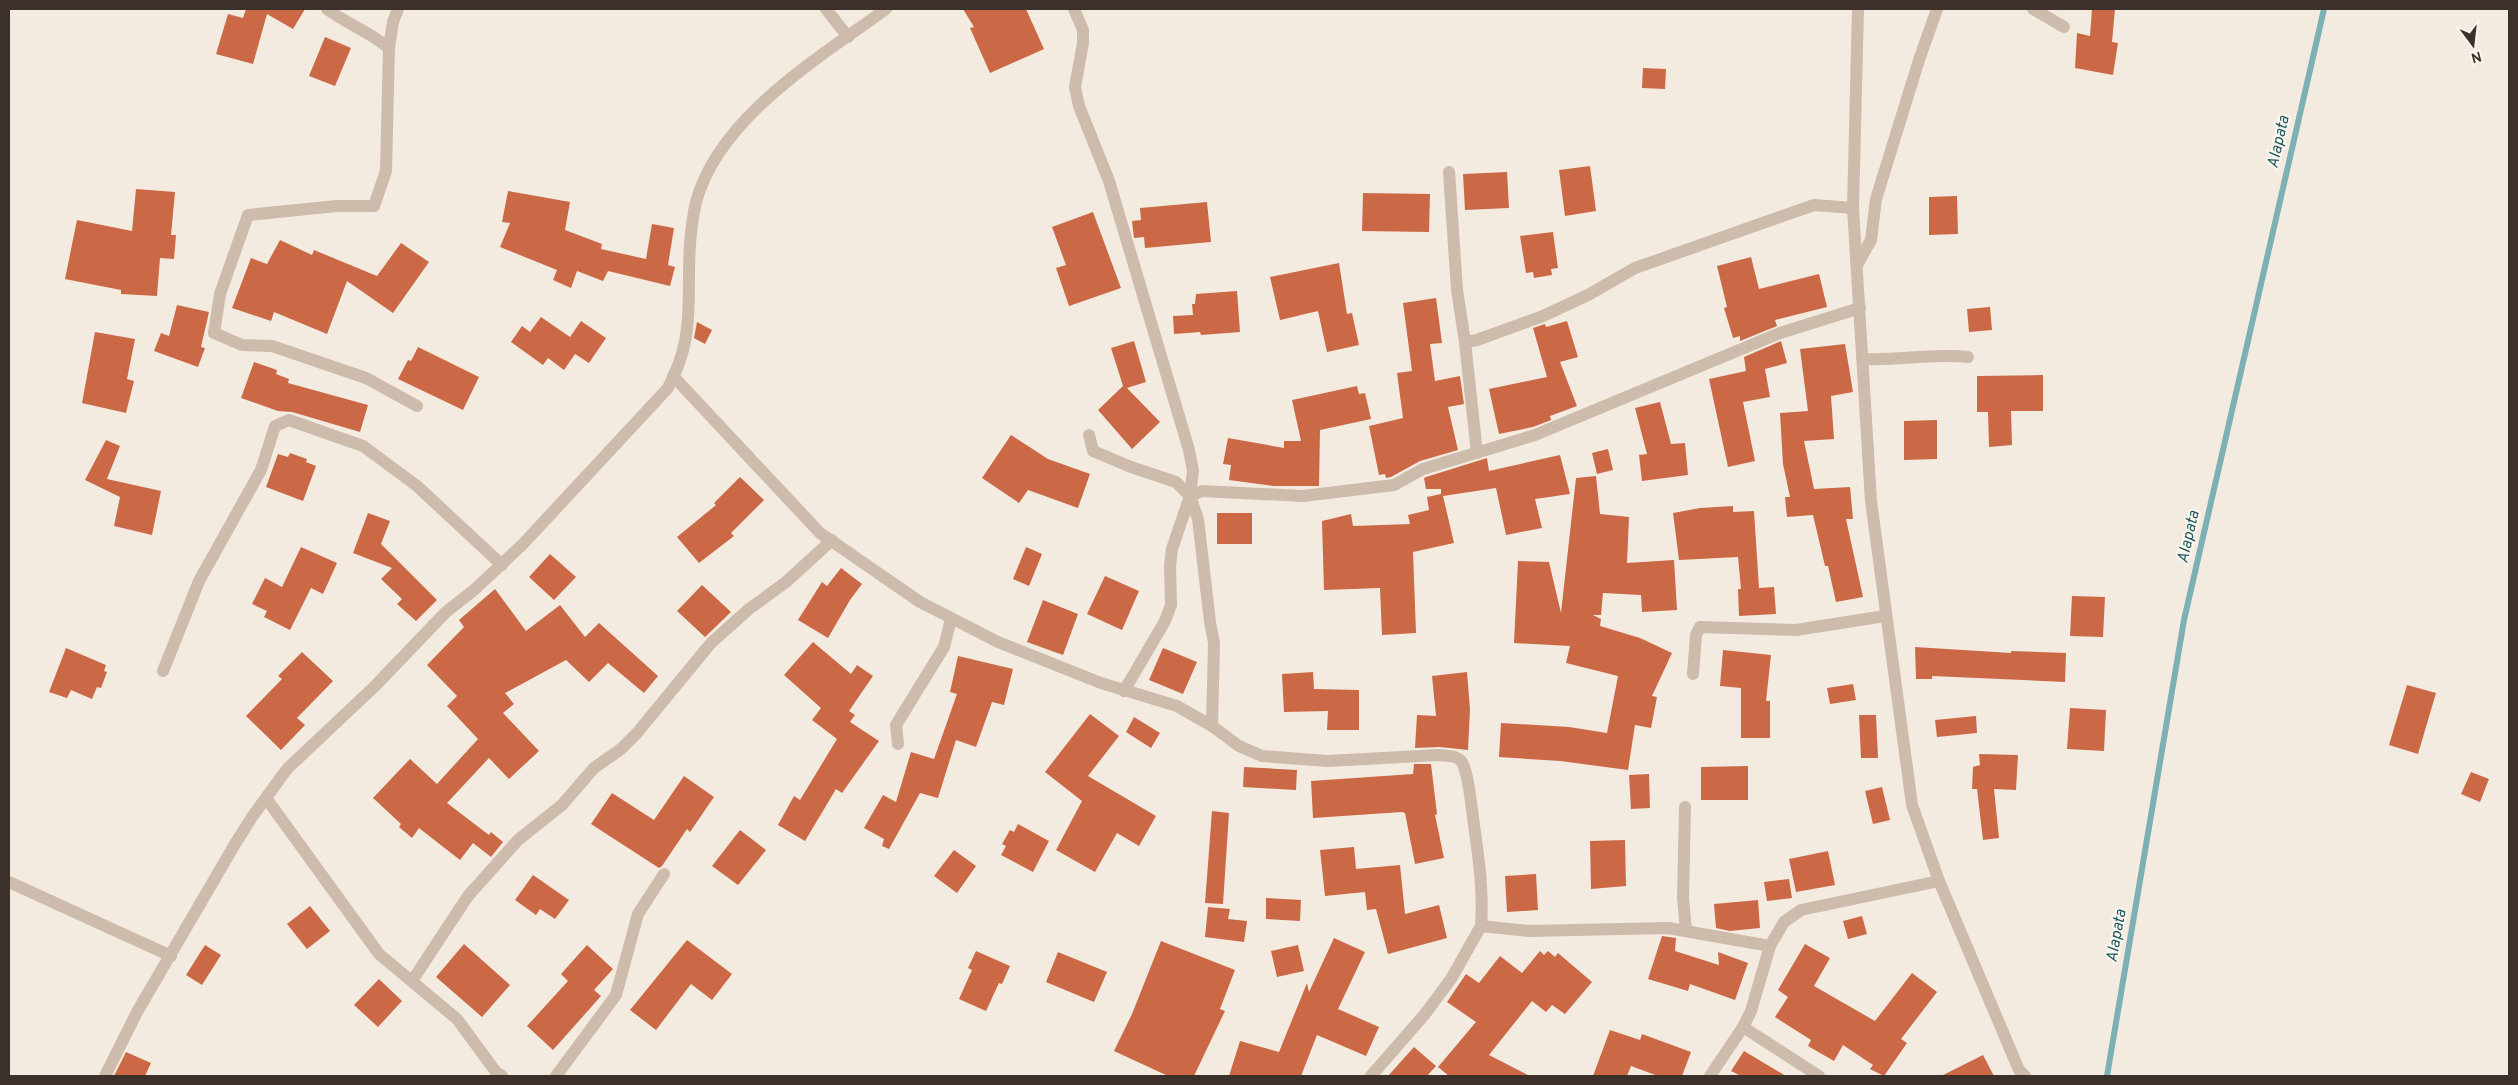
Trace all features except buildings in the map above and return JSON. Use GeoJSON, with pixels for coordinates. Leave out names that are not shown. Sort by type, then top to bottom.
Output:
{"type":"FeatureCollection","features":[{"type":"Feature","properties":{"kind":"street"},"geometry":{"type":"LineString","coordinates":[[327,9],[339,18],[372,33],[389,48]]}},
{"type":"Feature","properties":{"kind":"street"},"geometry":{"type":"LineString","coordinates":[[398,9],[393,22],[389,48],[386,171],[374,206],[337,206],[248,215],[220,294],[214,333],[242,345],[272,346],[366,378],[417,406]]}},
{"type":"Feature","properties":{"kind":"street"},"geometry":{"type":"LineString","coordinates":[[826,9],[848,37]]}},
{"type":"Feature","properties":{"kind":"street"},"geometry":{"type":"LineString","coordinates":[[105,1076],[137,1012],[235,844],[287,769],[374,686],[446,612],[502,565],[668,388],[680,360],[688,323],[690,244],[696,202],[710,168],[736,131],[769,95],[886,9]]}},
{"type":"Feature","properties":{"kind":"street"},"geometry":{"type":"LineString","coordinates":[[1074,9],[1083,30],[1075,87],[1078,106],[1109,181],[1189,450],[1193,471],[1190,496],[1172,549],[1170,566],[1171,604],[1165,621],[1124,691]]}},
{"type":"Feature","properties":{"kind":"street"},"geometry":{"type":"LineString","coordinates":[[1858,9],[1853,208],[1871,501],[1912,805],[1939,881],[2019,1070],[2025,1076]]}},
{"type":"Feature","properties":{"kind":"street"},"geometry":{"type":"LineString","coordinates":[[1857,265],[1871,240],[1876,199],[1919,60],[1937,9]]}},
{"type":"Feature","properties":{"kind":"street"},"geometry":{"type":"LineString","coordinates":[[2033,9],[2064,27]]}},
{"type":"Feature","properties":{"kind":"street"},"geometry":{"type":"LineString","coordinates":[[1449,172],[1457,290],[1465,342],[1476,453]]}},
{"type":"Feature","properties":{"kind":"street"},"geometry":{"type":"LineString","coordinates":[[1465,342],[1477,340],[1543,316],[1588,295],[1635,268],[1814,205],[1853,208]]}},
{"type":"Feature","properties":{"kind":"street"},"geometry":{"type":"LineString","coordinates":[[1190,496],[1202,491],[1303,496],[1394,485],[1423,469],[1535,435],[1780,333],[1860,308]]}},
{"type":"Feature","properties":{"kind":"street"},"geometry":{"type":"LineString","coordinates":[[1863,359],[1894,360],[1939,354],[1968,357]]}},
{"type":"Feature","properties":{"kind":"street"},"geometry":{"type":"LineString","coordinates":[[673,376],[820,533],[920,602],[998,642],[1124,691],[1177,706],[1212,726],[1238,746],[1262,756],[1327,761],[1439,755],[1452,756],[1459,759],[1463,764],[1469,788],[1480,873],[1481,926],[1451,980],[1426,1014],[1371,1076]]}},
{"type":"Feature","properties":{"kind":"street"},"geometry":{"type":"LineString","coordinates":[[163,671],[199,581],[261,470],[274,426],[290,420],[363,446],[418,486],[502,565]]}},
{"type":"Feature","properties":{"kind":"street"},"geometry":{"type":"LineString","coordinates":[[1089,435],[1093,451],[1131,467],[1176,482],[1190,496],[1198,519],[1214,643],[1212,726]]}},
{"type":"Feature","properties":{"kind":"street"},"geometry":{"type":"LineString","coordinates":[[412,981],[468,896],[518,840],[562,805],[594,768],[621,749],[711,643],[749,610],[786,582],[832,540]]}},
{"type":"Feature","properties":{"kind":"street"},"geometry":{"type":"LineString","coordinates":[[1693,674],[1696,634],[1700,626],[1796,630],[1885,616]]}},
{"type":"Feature","properties":{"kind":"street"},"geometry":{"type":"LineString","coordinates":[[898,744],[896,725],[944,647],[951,618]]}},
{"type":"Feature","properties":{"kind":"street"},"geometry":{"type":"LineString","coordinates":[[266,798],[379,954],[441,1008],[457,1019],[502,1076]]}},
{"type":"Feature","properties":{"kind":"street"},"geometry":{"type":"LineString","coordinates":[[1685,807],[1683,898],[1686,930]]}},
{"type":"Feature","properties":{"kind":"street"},"geometry":{"type":"LineString","coordinates":[[556,1076],[616,995],[638,914],[664,874]]}},
{"type":"Feature","properties":{"kind":"street"},"geometry":{"type":"LineString","coordinates":[[1710,1076],[1744,1027],[1761,982],[1770,946],[1784,922],[1801,910],[1939,881]]}},
{"type":"Feature","properties":{"kind":"street"},"geometry":{"type":"LineString","coordinates":[[9,882],[171,956]]}},
{"type":"Feature","properties":{"kind":"street"},"geometry":{"type":"LineString","coordinates":[[1481,926],[1528,930],[1668,928],[1770,946]]}},
{"type":"Feature","properties":{"kind":"street"},"geometry":{"type":"LineString","coordinates":[[1744,1027],[1819,1076]]}},
{"type":"Feature","properties":{"kind":"waterway","name":"Alapata"},"geometry":{"type":"LineString","coordinates":[[2107,1076],[2184,620],[2324,9]]}}]}
